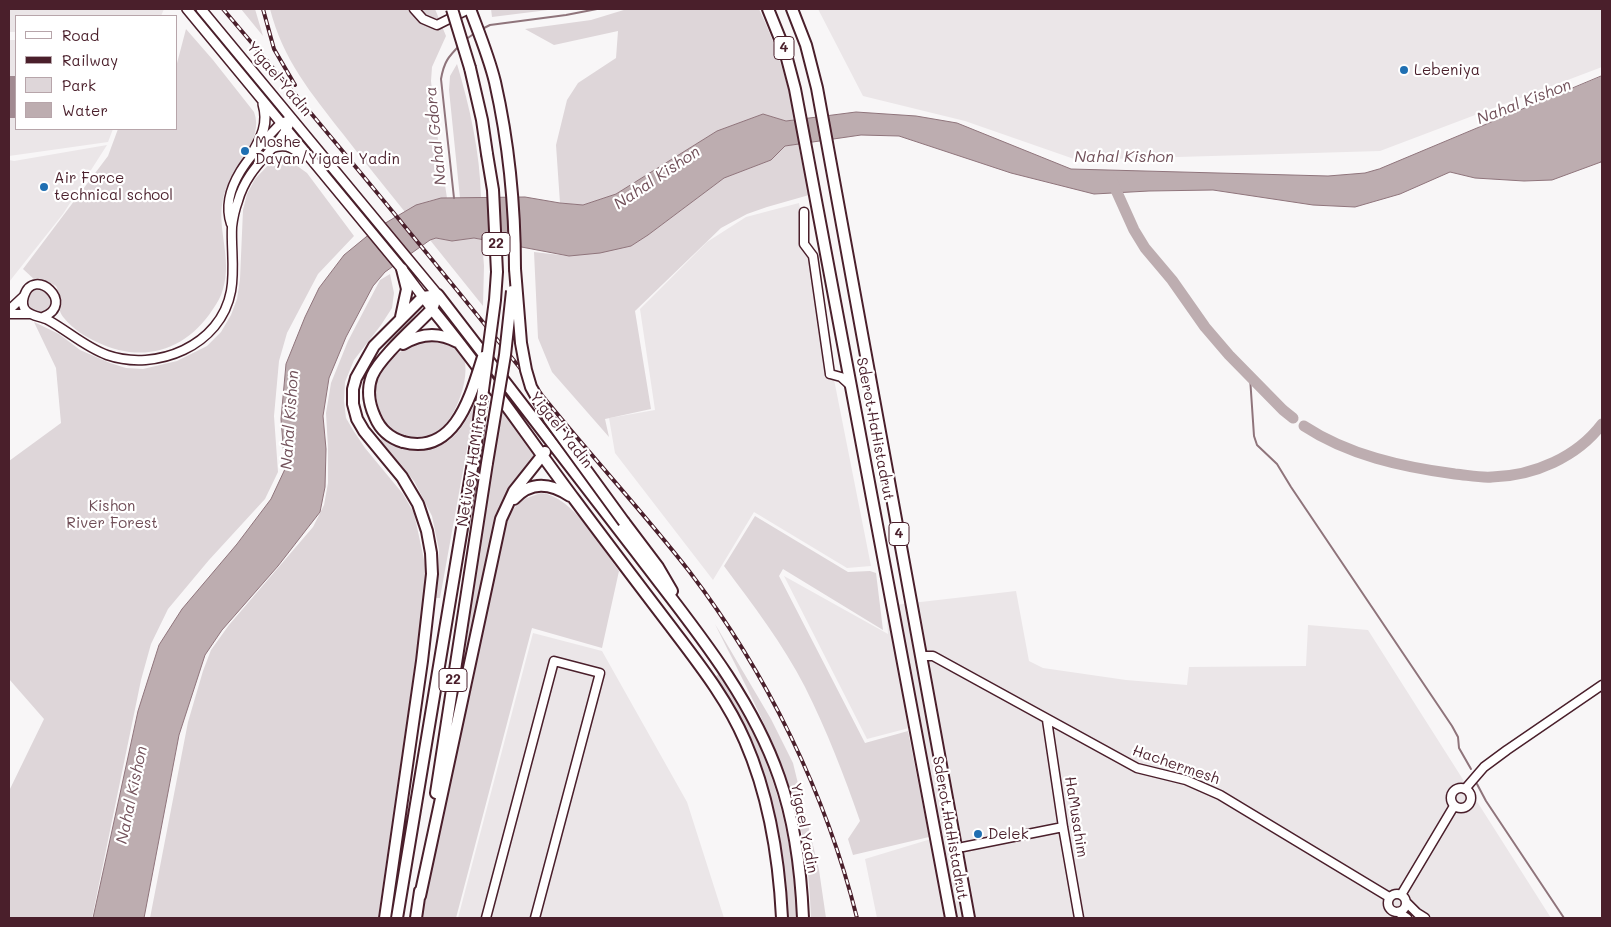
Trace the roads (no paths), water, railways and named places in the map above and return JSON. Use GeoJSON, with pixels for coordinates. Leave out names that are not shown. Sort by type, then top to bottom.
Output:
{"type":"FeatureCollection","features":[{"type":"Feature","properties":{"kind":"highway","name":"Netivey HaMifrats"},"geometry":{"type":"LineString","coordinates":[[397,918],[475,450],[495,300],[497,252],[493,190],[482,120],[470,68],[452,9]]}},
{"type":"Feature","properties":{"kind":"highway","name":"Netivey HaMifrats"},"geometry":{"type":"LineString","coordinates":[[416,918],[505,356],[515,269],[513,200],[495,81],[469,9]]}},
{"type":"Feature","properties":{"kind":"highway","name":"Sderot HaHistadrut"},"geometry":{"type":"LineString","coordinates":[[768,9],[785,50],[795,89],[951,918]]}},
{"type":"Feature","properties":{"kind":"highway","name":"Sderot HaHistadrut"},"geometry":{"type":"LineString","coordinates":[[792,9],[806,45],[817,88],[969,918]]}},
{"type":"Feature","properties":{"kind":"highway"},"geometry":{"type":"LineString","coordinates":[[400,318],[405,305],[407,289],[402,269]]}},
{"type":"Feature","properties":{"kind":"highway"},"geometry":{"type":"LineString","coordinates":[[515,269],[520,343],[531,387],[548,419],[658,567],[708,646]]}},
{"type":"Feature","properties":{"kind":"highway"},"geometry":{"type":"LineString","coordinates":[[438,295],[432,309],[388,354],[373,375],[370,385],[372,410],[377,422],[385,433],[410,444],[437,439],[447,433],[468,405],[490,335]]}},
{"type":"Feature","properties":{"kind":"highway"},"geometry":{"type":"LineString","coordinates":[[386,918],[423,651],[432,574],[431,554],[428,532],[418,504],[402,477],[364,431],[357,419],[353,404],[356,378],[364,360],[374,346],[400,318],[423,298],[438,295]]}},
{"type":"Feature","properties":{"kind":"highway","name":"Yigael Yadin"},"geometry":{"type":"LineString","coordinates":[[438,295],[708,646],[753,720],[779,777],[794,839],[803,918]]}},
{"type":"Feature","properties":{"kind":"highway","name":"Yigael Yadin"},"geometry":{"type":"LineString","coordinates":[[432,309],[716,687],[746,742],[770,819],[777,862],[782,918]]}},
{"type":"Feature","properties":{"kind":"highway"},"geometry":{"type":"LineString","coordinates":[[388,354],[411,339],[428,334],[447,337],[460,344]]}},
{"type":"Feature","properties":{"kind":"highway"},"geometry":{"type":"LineString","coordinates":[[420,896],[497,535],[506,507],[514,492],[543,456],[550,439]]}},
{"type":"Feature","properties":{"kind":"highway"},"geometry":{"type":"LineString","coordinates":[[506,507],[521,493],[533,486],[541,485],[556,488],[574,500]]}},
{"type":"Feature","properties":{"kind":"highway"},"geometry":{"type":"LineString","coordinates":[[386,918],[434,692]]}},
{"type":"Feature","properties":{"kind":"main road","name":"Yigael Yadin"},"geometry":{"type":"LineString","coordinates":[[187,9],[402,269],[432,309]]}},
{"type":"Feature","properties":{"kind":"main road","name":"Yigael Yadin"},"geometry":{"type":"LineString","coordinates":[[201,9],[438,295]]}},
{"type":"Feature","properties":{"kind":"main road"},"geometry":{"type":"LineString","coordinates":[[252,154],[262,136],[266,123],[262,99]]}},
{"type":"Feature","properties":{"kind":"main road"},"geometry":{"type":"LineString","coordinates":[[271,148],[278,145],[286,145],[312,162]]}},
{"type":"Feature","properties":{"kind":"street"},"geometry":{"type":"LineString","coordinates":[[414,9],[423,19],[437,25],[469,9]]}},
{"type":"Feature","properties":{"kind":"street"},"geometry":{"type":"LineString","coordinates":[[43,317],[80,341],[106,354],[122,359],[139,361],[165,357],[192,345],[209,331],[220,317],[230,294],[233,267],[232,226],[228,211],[229,198],[238,175],[252,154],[292,119]]}},
{"type":"Feature","properties":{"kind":"street"},"geometry":{"type":"LineString","coordinates":[[232,226],[238,200],[245,182],[271,148],[283,127]]}},
{"type":"Feature","properties":{"kind":"street"},"geometry":{"type":"LineString","coordinates":[[804,212],[804,244],[813,256],[830,374]]}},
{"type":"Feature","properties":{"kind":"street"},"geometry":{"type":"LineString","coordinates":[[9,310],[32,287],[45,286],[54,294],[56,301],[55,313],[63,329]]}},
{"type":"Feature","properties":{"kind":"street"},"geometry":{"type":"LineString","coordinates":[[24,296],[24,305],[29,314]]}},
{"type":"Feature","properties":{"kind":"street"},"geometry":{"type":"LineString","coordinates":[[9,314],[29,314],[43,317],[49,315],[55,307]]}},
{"type":"Feature","properties":{"kind":"street"},"geometry":{"type":"LineString","coordinates":[[830,374],[841,369],[846,359]]}},
{"type":"Feature","properties":{"kind":"street"},"geometry":{"type":"LineString","coordinates":[[830,374],[841,377],[852,387]]}},
{"type":"Feature","properties":{"kind":"street","name":"Hachermesh"},"geometry":{"type":"LineString","coordinates":[[922,656],[933,656],[1137,768],[1186,780],[1220,794],[1390,897]]}},
{"type":"Feature","properties":{"kind":"street"},"geometry":{"type":"LineString","coordinates":[[486,918],[554,660],[600,673],[535,918]]}},
{"type":"Feature","properties":{"kind":"street"},"geometry":{"type":"LineString","coordinates":[[1465,789],[1484,767],[1602,686]]}},
{"type":"Feature","properties":{"kind":"street","name":"HaMusahim"},"geometry":{"type":"LineString","coordinates":[[1048,720],[1063,827],[1079,918]]}},
{"type":"Feature","properties":{"kind":"street"},"geometry":{"type":"LineString","coordinates":[[1459,788],[1465,789],[1471,795],[1470,804],[1462,808],[1454,806],[1451,801],[1452,793],[1459,788]]}},
{"type":"Feature","properties":{"kind":"street"},"geometry":{"type":"LineString","coordinates":[[1387,918],[1395,911],[1403,910],[1403,898],[1454,806]]}},
{"type":"Feature","properties":{"kind":"street"},"geometry":{"type":"LineString","coordinates":[[963,847],[1063,827]]}},
{"type":"Feature","properties":{"kind":"street"},"geometry":{"type":"LineString","coordinates":[[1407,918],[1388,906],[1390,897],[1396,894],[1403,898],[1417,913],[1425,918]]}},
{"type":"Feature","properties":{"kind":"water","name":"Nahal Kishon"},"geometry":{"type":"Polygon","coordinates":[[[1602,76],[1601,162],[1552,180],[1524,181],[1475,178],[1450,172],[1400,194],[1355,207],[1313,205],[1213,190],[1094,194],[1011,173],[899,136],[861,135],[785,146],[771,160],[724,178],[631,246],[600,253],[569,256],[474,238],[452,241],[436,238],[430,240],[385,272],[373,286],[346,337],[329,378],[323,416],[326,449],[325,487],[320,512],[278,566],[222,630],[205,655],[179,735],[144,918],[93,918],[138,711],[159,645],[182,609],[237,544],[271,499],[285,469],[281,419],[286,364],[305,317],[319,288],[344,255],[377,228],[416,205],[441,198],[525,197],[583,205],[616,194],[717,131],[763,114],[786,121],[856,112],[916,116],[957,123],[1071,169],[1328,176],[1365,173],[1379,169],[1602,76]]]}},
{"type":"Feature","properties":{"kind":"waterway","name":"Nahal Gdora"},"geometry":{"type":"LineString","coordinates":[[482,29],[490,25],[597,9]]}},
{"type":"Feature","properties":{"kind":"waterway","name":"Nahal Gdora"},"geometry":{"type":"LineString","coordinates":[[465,40],[475,33]]}},
{"type":"Feature","properties":{"kind":"waterway","name":"Nahal Gdora"},"geometry":{"type":"LineString","coordinates":[[454,198],[441,79],[447,60],[460,45]]}},
{"type":"Feature","properties":{"kind":"waterway"},"geometry":{"type":"LineString","coordinates":[[1111,179],[1134,230],[1145,248],[1172,280],[1205,327],[1229,355],[1293,418]]}},
{"type":"Feature","properties":{"kind":"waterway"},"geometry":{"type":"LineString","coordinates":[[1250,377],[1254,436],[1257,445],[1277,464],[1452,726],[1458,737],[1459,748],[1471,769]]}},
{"type":"Feature","properties":{"kind":"waterway"},"geometry":{"type":"LineString","coordinates":[[1304,426],[1339,445],[1376,458],[1415,468],[1487,477],[1523,473],[1553,462],[1580,446],[1602,424]]}},
{"type":"Feature","properties":{"kind":"waterway"},"geometry":{"type":"LineString","coordinates":[[1477,784],[1486,801],[1564,918]]}},
{"type":"Feature","properties":{"kind":"railway"},"geometry":{"type":"LineString","coordinates":[[223,9],[385,202],[563,421],[672,549],[717,610],[744,651],[791,736],[829,826],[857,918]]}},
{"type":"Feature","properties":{"kind":"railway"},"geometry":{"type":"LineString","coordinates":[[263,9],[274,49],[295,85]]}},
{"type":"Feature","properties":{"kind":"place","name":"Lebeniya"},"geometry":{"type":"Point","coordinates":[1404,70]}},
{"type":"Feature","properties":{"kind":"place","name":"Moshe Dayan/Yigael Yadin"},"geometry":{"type":"Point","coordinates":[245,151]}},
{"type":"Feature","properties":{"kind":"place","name":"Air Force technical school"},"geometry":{"type":"Point","coordinates":[44,187]}},
{"type":"Feature","properties":{"kind":"place","name":"Delek"},"geometry":{"type":"Point","coordinates":[978,834]}},
{"type":"Feature","properties":{"kind":"park label","name":"Kishon River Forest"},"geometry":{"type":"Point","coordinates":[112,514]}}]}
